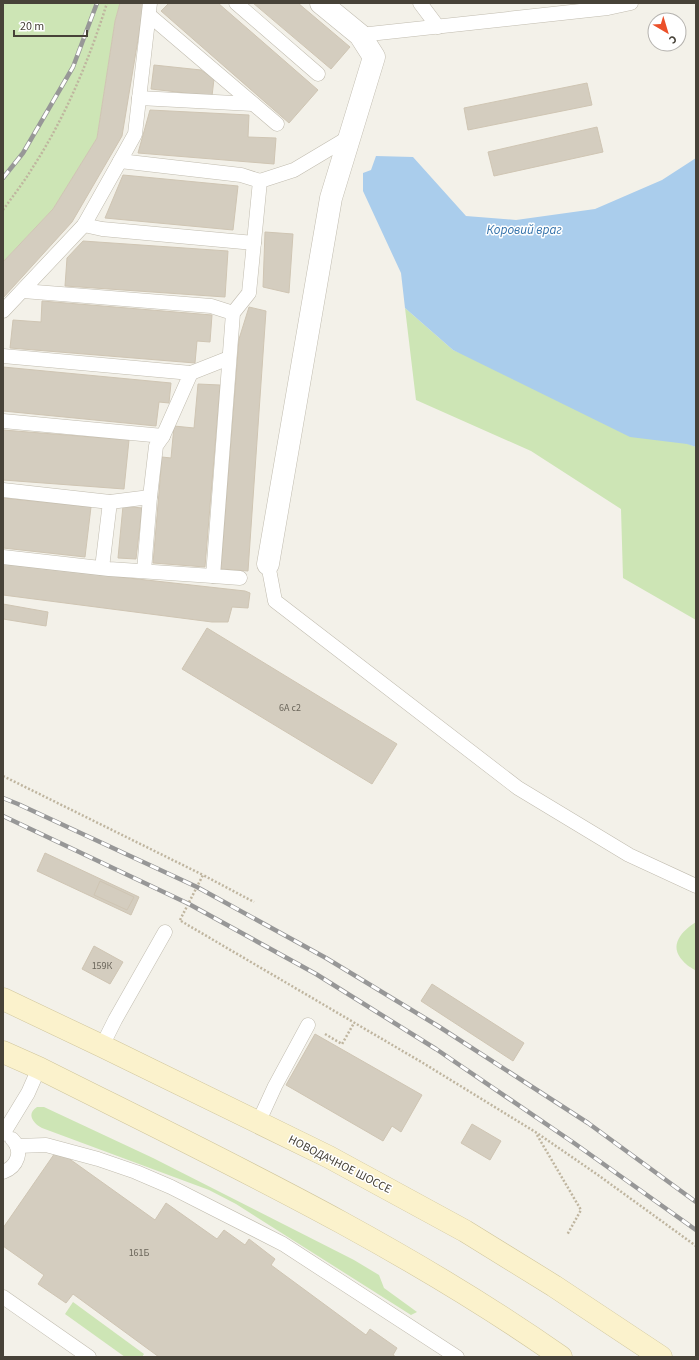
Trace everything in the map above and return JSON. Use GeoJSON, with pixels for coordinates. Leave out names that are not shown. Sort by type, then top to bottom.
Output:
{"type":"FeatureCollection","features":[{"type":"Feature","properties":{"kind":"main road","name":"НОВОДАЧНОЕ ШОССЕ"},"geometry":{"type":"LineString","coordinates":[[3,999],[329,1157],[465,1231],[554,1286],[661,1357]]}},
{"type":"Feature","properties":{"kind":"main road"},"geometry":{"type":"LineString","coordinates":[[3,1052],[38,1068],[302,1201],[444,1280],[561,1357]]}},
{"type":"Feature","properties":{"kind":"street"},"geometry":{"type":"LineString","coordinates":[[268,564],[331,198],[374,57],[360,35],[321,3]]}},
{"type":"Feature","properties":{"kind":"lane"},"geometry":{"type":"LineString","coordinates":[[236,3],[318,74]]}},
{"type":"Feature","properties":{"kind":"lane"},"geometry":{"type":"LineString","coordinates":[[420,3],[438,27]]}},
{"type":"Feature","properties":{"kind":"lane"},"geometry":{"type":"LineString","coordinates":[[360,35],[608,8],[631,3]]}},
{"type":"Feature","properties":{"kind":"lane"},"geometry":{"type":"LineString","coordinates":[[3,311],[84,225],[134,134],[149,9]]}},
{"type":"Feature","properties":{"kind":"lane"},"geometry":{"type":"LineString","coordinates":[[149,9],[277,124]]}},
{"type":"Feature","properties":{"kind":"lane"},"geometry":{"type":"LineString","coordinates":[[139,98],[253,104]]}},
{"type":"Feature","properties":{"kind":"lane"},"geometry":{"type":"LineString","coordinates":[[120,161],[241,175],[260,181],[294,170],[351,136]]}},
{"type":"Feature","properties":{"kind":"lane"},"geometry":{"type":"LineString","coordinates":[[213,576],[233,313],[249,293],[260,181]]}},
{"type":"Feature","properties":{"kind":"lane"},"geometry":{"type":"LineString","coordinates":[[84,225],[102,229],[254,243]]}},
{"type":"Feature","properties":{"kind":"lane"},"geometry":{"type":"LineString","coordinates":[[23,291],[211,306],[233,313]]}},
{"type":"Feature","properties":{"kind":"lane"},"geometry":{"type":"LineString","coordinates":[[3,356],[191,373],[229,358]]}},
{"type":"Feature","properties":{"kind":"lane"},"geometry":{"type":"LineString","coordinates":[[144,571],[156,446],[163,436],[191,373]]}},
{"type":"Feature","properties":{"kind":"lane"},"geometry":{"type":"LineString","coordinates":[[3,421],[163,436]]}},
{"type":"Feature","properties":{"kind":"lane"},"geometry":{"type":"LineString","coordinates":[[3,490],[110,502],[150,497]]}},
{"type":"Feature","properties":{"kind":"lane"},"geometry":{"type":"LineString","coordinates":[[102,568],[110,502]]}},
{"type":"Feature","properties":{"kind":"lane"},"geometry":{"type":"LineString","coordinates":[[3,557],[102,568],[240,578]]}},
{"type":"Feature","properties":{"kind":"lane"},"geometry":{"type":"LineString","coordinates":[[268,564],[275,601],[518,788],[629,855],[696,886]]}},
{"type":"Feature","properties":{"kind":"lane"},"geometry":{"type":"LineString","coordinates":[[102,1046],[165,932]]}},
{"type":"Feature","properties":{"kind":"lane"},"geometry":{"type":"LineString","coordinates":[[258,1123],[275,1086],[308,1025]]}},
{"type":"Feature","properties":{"kind":"lane"},"geometry":{"type":"LineString","coordinates":[[3,1172],[15,1165],[18,1159],[18,1153],[17,1146],[14,1141],[3,1134],[28,1093],[38,1068]]}},
{"type":"Feature","properties":{"kind":"lane"},"geometry":{"type":"LineString","coordinates":[[17,1146],[46,1145],[98,1159],[136,1172],[171,1187],[283,1244],[457,1357]]}},
{"type":"Feature","properties":{"kind":"lane"},"geometry":{"type":"LineString","coordinates":[[3,1296],[89,1357]]}},
{"type":"Feature","properties":{"kind":"path"},"geometry":{"type":"LineString","coordinates":[[3,210],[33,168],[68,106],[95,41],[107,3]]}},
{"type":"Feature","properties":{"kind":"path"},"geometry":{"type":"LineString","coordinates":[[3,776],[254,902]]}},
{"type":"Feature","properties":{"kind":"path"},"geometry":{"type":"LineString","coordinates":[[203,876],[180,920],[423,1063],[537,1134],[598,1175],[696,1246]]}},
{"type":"Feature","properties":{"kind":"path"},"geometry":{"type":"LineString","coordinates":[[308,1025],[342,1044],[354,1023]]}},
{"type":"Feature","properties":{"kind":"path"},"geometry":{"type":"LineString","coordinates":[[537,1134],[581,1210],[567,1235]]}},
{"type":"Feature","properties":{"kind":"green space"},"geometry":{"type":"Polygon","coordinates":[[[3,3],[120,3],[115,21],[97,138],[53,209],[3,262],[3,3]]]}},
{"type":"Feature","properties":{"kind":"green space"},"geometry":{"type":"Polygon","coordinates":[[[405,308],[453,350],[696,447],[696,620],[623,578],[621,509],[531,451],[416,400],[405,308]]]}},
{"type":"Feature","properties":{"kind":"green space"},"geometry":{"type":"Polygon","coordinates":[[[696,922],[696,971],[687,965],[679,955],[677,944],[682,934],[696,922]]]}},
{"type":"Feature","properties":{"kind":"green space"},"geometry":{"type":"Polygon","coordinates":[[[37,1107],[44,1107],[153,1158],[354,1260],[379,1275],[384,1288],[417,1312],[411,1315],[236,1204],[209,1190],[42,1128],[36,1124],[31,1115],[37,1107]]]}},
{"type":"Feature","properties":{"kind":"green space"},"geometry":{"type":"Polygon","coordinates":[[[73,1302],[144,1354],[142,1357],[125,1357],[65,1314],[73,1302]]]}},
{"type":"Feature","properties":{"kind":"water","name":"Коровий враг"},"geometry":{"type":"Polygon","coordinates":[[[376,156],[413,157],[466,216],[516,220],[595,209],[662,180],[696,158],[696,447],[687,444],[630,437],[453,350],[405,308],[401,273],[363,191],[363,173],[371,170],[376,156]]]}},
{"type":"Feature","properties":{"kind":"building"},"geometry":{"type":"Polygon","coordinates":[[[120,3],[144,3],[122,136],[72,222],[3,298],[3,262],[53,209],[97,138],[115,21],[120,3]]]}},
{"type":"Feature","properties":{"kind":"building"},"geometry":{"type":"Polygon","coordinates":[[[169,3],[218,3],[318,90],[289,123],[161,11],[169,3]]]}},
{"type":"Feature","properties":{"kind":"building"},"geometry":{"type":"Polygon","coordinates":[[[253,3],[298,3],[350,47],[331,69],[253,3]]]}},
{"type":"Feature","properties":{"kind":"building"},"geometry":{"type":"Polygon","coordinates":[[[154,65],[201,70],[214,79],[212,96],[151,89],[154,65]]]}},
{"type":"Feature","properties":{"kind":"building"},"geometry":{"type":"Polygon","coordinates":[[[587,83],[592,105],[468,130],[464,108],[587,83]]]}},
{"type":"Feature","properties":{"kind":"building"},"geometry":{"type":"Polygon","coordinates":[[[150,110],[249,115],[248,137],[276,138],[274,164],[138,153],[150,110]]]}},
{"type":"Feature","properties":{"kind":"building"},"geometry":{"type":"Polygon","coordinates":[[[597,127],[603,152],[494,176],[488,152],[597,127]]]}},
{"type":"Feature","properties":{"kind":"building"},"geometry":{"type":"Polygon","coordinates":[[[123,175],[238,186],[233,230],[105,218],[123,175]]]}},
{"type":"Feature","properties":{"kind":"building"},"geometry":{"type":"Polygon","coordinates":[[[265,232],[293,234],[289,293],[263,287],[265,232]]]}},
{"type":"Feature","properties":{"kind":"building"},"geometry":{"type":"Polygon","coordinates":[[[83,241],[228,251],[225,297],[65,286],[67,258],[83,241]]]}},
{"type":"Feature","properties":{"kind":"building"},"geometry":{"type":"Polygon","coordinates":[[[42,301],[212,315],[210,342],[197,341],[195,363],[10,348],[13,320],[41,322],[42,301]]]}},
{"type":"Feature","properties":{"kind":"building"},"geometry":{"type":"Polygon","coordinates":[[[249,307],[266,311],[248,571],[221,569],[239,339],[249,307]]]}},
{"type":"Feature","properties":{"kind":"building"},"geometry":{"type":"Polygon","coordinates":[[[3,367],[171,383],[169,403],[159,402],[156,426],[3,411],[3,367]]]}},
{"type":"Feature","properties":{"kind":"building"},"geometry":{"type":"Polygon","coordinates":[[[198,384],[220,385],[205,567],[153,563],[162,457],[171,458],[174,426],[194,428],[198,384]]]}},
{"type":"Feature","properties":{"kind":"building"},"geometry":{"type":"Polygon","coordinates":[[[3,430],[129,440],[124,489],[3,480],[3,430]]]}},
{"type":"Feature","properties":{"kind":"building"},"geometry":{"type":"Polygon","coordinates":[[[3,498],[91,507],[85,557],[3,548],[3,498]]]}},
{"type":"Feature","properties":{"kind":"building"},"geometry":{"type":"Polygon","coordinates":[[[123,506],[142,508],[136,559],[118,558],[123,506]]]}},
{"type":"Feature","properties":{"kind":"building"},"geometry":{"type":"Polygon","coordinates":[[[3,564],[245,591],[250,593],[248,608],[232,607],[228,622],[212,622],[3,595],[3,564]]]}},
{"type":"Feature","properties":{"kind":"building"},"geometry":{"type":"Polygon","coordinates":[[[3,604],[48,612],[46,626],[3,619],[3,604]]]}},
{"type":"Feature","properties":{"kind":"building"},"geometry":{"type":"Polygon","coordinates":[[[207,628],[397,744],[372,784],[182,669],[207,628]]]}},
{"type":"Feature","properties":{"kind":"building"},"geometry":{"type":"Polygon","coordinates":[[[45,853],[139,897],[131,915],[37,871],[45,853]]]}},
{"type":"Feature","properties":{"kind":"building"},"geometry":{"type":"Polygon","coordinates":[[[100,881],[134,897],[127,910],[94,895],[100,881]]]}},
{"type":"Feature","properties":{"kind":"building"},"geometry":{"type":"Polygon","coordinates":[[[94,946],[123,962],[110,984],[82,969],[94,946]]]}},
{"type":"Feature","properties":{"kind":"building"},"geometry":{"type":"Polygon","coordinates":[[[432,984],[524,1043],[513,1061],[421,1001],[432,984]]]}},
{"type":"Feature","properties":{"kind":"building"},"geometry":{"type":"Polygon","coordinates":[[[315,1034],[422,1095],[401,1132],[392,1126],[383,1141],[286,1085],[315,1034]]]}},
{"type":"Feature","properties":{"kind":"building"},"geometry":{"type":"Polygon","coordinates":[[[472,1124],[501,1141],[490,1160],[461,1143],[472,1124]]]}},
{"type":"Feature","properties":{"kind":"building"},"geometry":{"type":"Polygon","coordinates":[[[57,1150],[155,1220],[166,1203],[217,1239],[224,1230],[245,1245],[249,1239],[275,1259],[271,1265],[366,1335],[370,1329],[397,1348],[393,1355],[396,1357],[159,1357],[73,1294],[66,1303],[38,1284],[44,1275],[3,1246],[3,1228],[57,1150]]]}},
{"type":"Feature","properties":{"kind":"railway"},"geometry":{"type":"LineString","coordinates":[[3,178],[23,153],[73,67],[97,3]]}},
{"type":"Feature","properties":{"kind":"railway"},"geometry":{"type":"LineString","coordinates":[[3,798],[197,887],[326,958],[438,1026],[588,1123],[696,1202]]}},
{"type":"Feature","properties":{"kind":"railway"},"geometry":{"type":"LineString","coordinates":[[3,816],[189,904],[316,974],[436,1049],[574,1143],[696,1230]]}}]}
